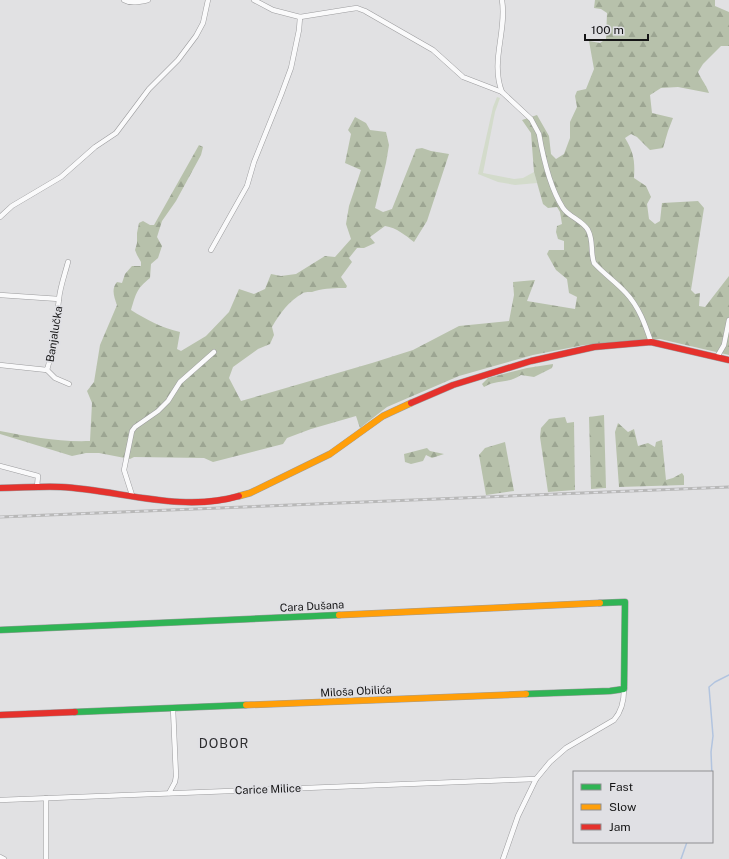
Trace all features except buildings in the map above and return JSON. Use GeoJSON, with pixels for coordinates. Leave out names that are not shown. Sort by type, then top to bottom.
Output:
{"type":"FeatureCollection","features":[{"type":"Feature","properties":{"kind":"street"},"geometry":{"type":"LineString","coordinates":[[124,0],[127,2],[148,0]]}},
{"type":"Feature","properties":{"kind":"street"},"geometry":{"type":"LineString","coordinates":[[0,217],[12,206],[61,177],[95,147],[116,133],[149,88],[178,60],[196,36],[203,23],[208,0]]}},
{"type":"Feature","properties":{"kind":"street"},"geometry":{"type":"LineString","coordinates":[[254,0],[273,10],[300,17],[357,8],[365,11],[433,50],[463,77],[502,92],[536,127],[551,182],[563,209],[582,222],[588,231],[592,240],[592,257],[594,263],[625,292],[633,303],[644,321],[651,342]]}},
{"type":"Feature","properties":{"kind":"street"},"geometry":{"type":"LineString","coordinates":[[502,0],[502,30],[497,68],[502,92]]}},
{"type":"Feature","properties":{"kind":"street"},"geometry":{"type":"LineString","coordinates":[[211,250],[247,186],[254,162],[291,68],[299,30],[300,17]]}},
{"type":"Feature","properties":{"kind":"street","name":"Banjalučka"},"geometry":{"type":"LineString","coordinates":[[0,366],[47,370],[52,354],[59,299],[68,262]]}},
{"type":"Feature","properties":{"kind":"street","name":"Banjalučka"},"geometry":{"type":"LineString","coordinates":[[0,295],[59,299]]}},
{"type":"Feature","properties":{"kind":"street"},"geometry":{"type":"LineString","coordinates":[[716,357],[724,345],[729,320]]}},
{"type":"Feature","properties":{"kind":"street"},"geometry":{"type":"LineString","coordinates":[[0,488],[69,488],[193,502],[229,499],[250,492],[330,454],[383,416],[418,400],[453,385],[531,361],[594,347],[651,342],[729,360]]}},
{"type":"Feature","properties":{"kind":"street"},"geometry":{"type":"LineString","coordinates":[[132,495],[124,470],[132,431],[158,411],[168,401],[180,382],[214,352]]}},
{"type":"Feature","properties":{"kind":"street"},"geometry":{"type":"LineString","coordinates":[[47,370],[55,378],[68,384]]}},
{"type":"Feature","properties":{"kind":"street"},"geometry":{"type":"LineString","coordinates":[[0,466],[38,476],[37,487]]}},
{"type":"Feature","properties":{"kind":"street","name":"Cara Dušana"},"geometry":{"type":"LineString","coordinates":[[0,630],[625,602],[624,689]]}},
{"type":"Feature","properties":{"kind":"street"},"geometry":{"type":"LineString","coordinates":[[503,859],[518,816],[536,779],[550,762],[566,748],[614,720],[622,706],[624,689]]}},
{"type":"Feature","properties":{"kind":"street","name":"Miloša Obilića"},"geometry":{"type":"LineString","coordinates":[[0,715],[610,691],[624,689]]}},
{"type":"Feature","properties":{"kind":"street"},"geometry":{"type":"LineString","coordinates":[[168,793],[175,782],[176,776],[173,708]]}},
{"type":"Feature","properties":{"kind":"street","name":"Carice Milice"},"geometry":{"type":"LineString","coordinates":[[0,800],[536,779]]}},
{"type":"Feature","properties":{"kind":"street"},"geometry":{"type":"LineString","coordinates":[[46,798],[46,859]]}},
{"type":"Feature","properties":{"kind":"street"},"geometry":{"type":"LineString","coordinates":[[0,857],[4,859]]}},
{"type":"Feature","properties":{"kind":"green space"},"geometry":{"type":"Polygon","coordinates":[[[595,0],[715,0],[715,6],[729,12],[729,46],[721,46],[703,64],[698,72],[709,93],[678,87],[661,88],[650,95],[652,113],[673,118],[663,148],[650,150],[637,137],[631,134],[625,138],[633,157],[634,178],[646,186],[651,197],[647,204],[649,219],[655,224],[660,221],[662,203],[698,201],[704,208],[691,290],[695,294],[700,293],[699,306],[705,307],[729,276],[729,355],[660,339],[584,345],[533,355],[459,376],[387,407],[360,428],[356,416],[311,429],[287,438],[283,444],[213,462],[204,458],[134,457],[130,459],[99,453],[86,453],[72,456],[0,434],[0,431],[55,440],[90,441],[92,403],[87,391],[94,382],[100,345],[117,305],[114,296],[114,287],[117,282],[122,283],[125,274],[132,266],[141,266],[141,262],[135,250],[139,223],[143,221],[150,225],[154,225],[199,145],[203,147],[201,155],[176,201],[162,221],[157,237],[162,246],[158,258],[151,264],[150,278],[137,292],[131,310],[155,323],[180,332],[177,349],[181,351],[206,336],[229,312],[239,289],[254,294],[265,289],[271,274],[281,276],[296,274],[325,256],[335,257],[351,239],[346,224],[349,206],[361,170],[345,163],[351,134],[348,130],[355,117],[366,123],[370,130],[386,132],[389,145],[375,208],[383,212],[392,209],[416,149],[422,148],[449,154],[427,221],[414,242],[397,230],[385,226],[370,237],[375,243],[364,248],[357,248],[349,258],[352,262],[341,277],[347,286],[346,288],[304,292],[289,304],[272,327],[274,335],[270,344],[258,349],[233,367],[229,378],[241,401],[413,350],[459,326],[509,321],[514,295],[513,282],[535,280],[527,301],[575,309],[577,297],[569,293],[567,279],[556,270],[547,254],[549,250],[564,250],[564,241],[558,239],[556,232],[557,226],[562,224],[560,212],[557,207],[548,208],[543,204],[534,172],[531,133],[522,120],[537,115],[549,136],[551,154],[556,159],[564,154],[570,138],[570,122],[577,107],[575,96],[577,91],[586,89],[594,69],[589,41],[600,43],[606,39],[607,13],[601,9],[594,8],[595,0]]]}},
{"type":"Feature","properties":{"kind":"green space"},"geometry":{"type":"Polygon","coordinates":[[[497,97],[500,98],[495,112],[483,173],[514,179],[523,178],[534,172],[537,183],[515,185],[498,182],[478,174],[493,107],[497,97]]]}},
{"type":"Feature","properties":{"kind":"green space"},"geometry":{"type":"Polygon","coordinates":[[[553,364],[552,368],[534,377],[521,375],[512,380],[493,383],[484,387],[482,384],[488,378],[527,368],[553,364]]]}},
{"type":"Feature","properties":{"kind":"green space"},"geometry":{"type":"Polygon","coordinates":[[[604,415],[606,488],[591,489],[589,417],[604,415]]]}},
{"type":"Feature","properties":{"kind":"green space"},"geometry":{"type":"Polygon","coordinates":[[[565,417],[567,423],[574,422],[575,490],[548,492],[540,437],[541,428],[549,419],[565,417]]]}},
{"type":"Feature","properties":{"kind":"green space"},"geometry":{"type":"Polygon","coordinates":[[[618,423],[628,432],[634,429],[638,446],[648,443],[655,447],[656,442],[662,440],[666,480],[682,473],[684,476],[684,485],[619,487],[615,432],[618,423]]]}},
{"type":"Feature","properties":{"kind":"green space"},"geometry":{"type":"Polygon","coordinates":[[[505,442],[514,491],[486,495],[479,455],[485,448],[505,442]]]}},
{"type":"Feature","properties":{"kind":"green space"},"geometry":{"type":"Polygon","coordinates":[[[427,448],[430,451],[444,454],[432,458],[426,455],[423,461],[411,464],[405,462],[404,454],[427,448]]]}},
{"type":"Feature","properties":{"kind":"waterway"},"geometry":{"type":"LineString","coordinates":[[712,771],[711,752],[713,736],[709,687],[715,682],[729,675]]}},
{"type":"Feature","properties":{"kind":"waterway"},"geometry":{"type":"LineString","coordinates":[[681,859],[687,843]]}},
{"type":"Feature","properties":{"kind":"railway"},"geometry":{"type":"LineString","coordinates":[[0,517],[729,487]]}},
{"type":"Feature","properties":{"kind":"traffic: fast"},"geometry":{"type":"LineString","coordinates":[[526,694],[610,691],[624,689],[625,602],[600,603]]}},
{"type":"Feature","properties":{"kind":"traffic: fast"},"geometry":{"type":"LineString","coordinates":[[0,630],[339,615]]}},
{"type":"Feature","properties":{"kind":"traffic: fast"},"geometry":{"type":"LineString","coordinates":[[75,712],[246,705]]}},
{"type":"Feature","properties":{"kind":"traffic: slow"},"geometry":{"type":"LineString","coordinates":[[239,496],[250,493],[330,454],[383,416],[411,403]]}},
{"type":"Feature","properties":{"kind":"traffic: slow"},"geometry":{"type":"LineString","coordinates":[[339,615],[600,603]]}},
{"type":"Feature","properties":{"kind":"traffic: slow"},"geometry":{"type":"LineString","coordinates":[[246,705],[526,694]]}},
{"type":"Feature","properties":{"kind":"traffic: jam"},"geometry":{"type":"LineString","coordinates":[[411,403],[453,385],[531,361],[594,347],[651,342],[729,360]]}},
{"type":"Feature","properties":{"kind":"traffic: jam"},"geometry":{"type":"LineString","coordinates":[[0,488],[61,487],[150,499],[195,502],[217,501],[239,496]]}},
{"type":"Feature","properties":{"kind":"traffic: jam"},"geometry":{"type":"LineString","coordinates":[[0,715],[75,712]]}},
{"type":"Feature","properties":{"kind":"district","name":"DOBOR"},"geometry":{"type":"Point","coordinates":[224,743]}}]}
